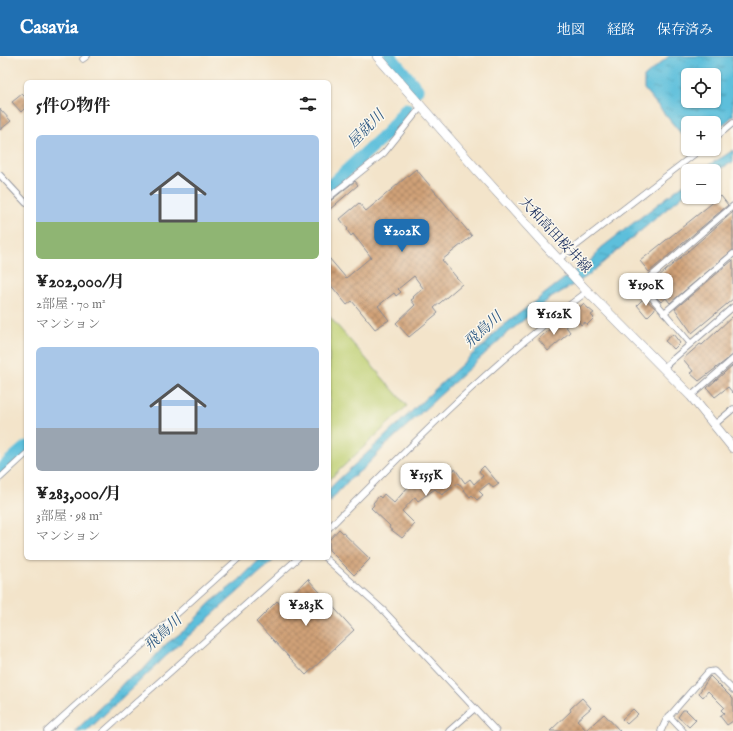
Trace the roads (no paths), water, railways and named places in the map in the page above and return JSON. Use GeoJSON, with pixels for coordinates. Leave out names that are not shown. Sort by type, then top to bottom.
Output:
{"type":"FeatureCollection","features":[{"type":"Feature","properties":{"kind":"main road","name":"大和高田桜井線"},"geometry":{"type":"LineString","coordinates":[[377,56],[421,107],[587,290],[691,396],[733,448]]}},
{"type":"Feature","properties":{"kind":"street"},"geometry":{"type":"LineString","coordinates":[[331,195],[384,153],[421,107]]}},
{"type":"Feature","properties":{"kind":"street"},"geometry":{"type":"LineString","coordinates":[[721,133],[733,123]]}},
{"type":"Feature","properties":{"kind":"street"},"geometry":{"type":"LineString","coordinates":[[561,261],[692,156]]}},
{"type":"Feature","properties":{"kind":"street"},"geometry":{"type":"LineString","coordinates":[[0,175],[24,201]]}},
{"type":"Feature","properties":{"kind":"street"},"geometry":{"type":"LineString","coordinates":[[690,343],[641,285],[733,206]]}},
{"type":"Feature","properties":{"kind":"street"},"geometry":{"type":"LineString","coordinates":[[664,313],[733,254]]}},
{"type":"Feature","properties":{"kind":"street"},"geometry":{"type":"LineString","coordinates":[[331,526],[399,457],[498,363],[587,290]]}},
{"type":"Feature","properties":{"kind":"street"},"geometry":{"type":"LineString","coordinates":[[664,367],[733,307]]}},
{"type":"Feature","properties":{"kind":"street"},"geometry":{"type":"LineString","coordinates":[[691,396],[733,359]]}},
{"type":"Feature","properties":{"kind":"street"},"geometry":{"type":"LineString","coordinates":[[714,425],[733,408]]}},
{"type":"Feature","properties":{"kind":"street"},"geometry":{"type":"LineString","coordinates":[[0,478],[24,456]]}},
{"type":"Feature","properties":{"kind":"street"},"geometry":{"type":"LineString","coordinates":[[47,731],[236,560]]}},
{"type":"Feature","properties":{"kind":"street"},"geometry":{"type":"LineString","coordinates":[[104,731],[296,560]]}},
{"type":"Feature","properties":{"kind":"street"},"geometry":{"type":"LineString","coordinates":[[327,560],[382,609],[496,731]]}},
{"type":"Feature","properties":{"kind":"street"},"geometry":{"type":"LineString","coordinates":[[661,731],[669,716],[708,672],[714,671],[733,690]]}},
{"type":"Feature","properties":{"kind":"street"},"geometry":{"type":"LineString","coordinates":[[449,731],[474,709]]}},
{"type":"Feature","properties":{"kind":"street"},"geometry":{"type":"LineString","coordinates":[[669,716],[683,731]]}},
{"type":"Feature","properties":{"kind":"water"},"geometry":{"type":"Polygon","coordinates":[[[669,56],[733,56],[733,116],[721,127],[721,116],[681,116],[681,134],[644,89],[644,77],[669,56]]]}},
{"type":"Feature","properties":{"kind":"water"},"geometry":{"type":"Polygon","coordinates":[[[733,150],[733,162],[721,168],[721,164],[710,164],[733,150]]]}},
{"type":"Feature","properties":{"kind":"water"},"geometry":{"type":"Polygon","coordinates":[[[681,186],[681,197],[586,277],[549,299],[504,336],[386,445],[365,467],[349,480],[331,500],[331,487],[475,352],[486,344],[494,333],[578,268],[592,260],[601,248],[681,186]]]}},
{"type":"Feature","properties":{"kind":"water"},"geometry":{"type":"Polygon","coordinates":[[[259,560],[274,560],[166,656],[87,731],[75,731],[111,697],[125,681],[143,670],[166,644],[185,630],[210,603],[238,581],[259,560]]]}},
{"type":"Feature","properties":{"kind":"waterway","name":"屋就川"},"geometry":{"type":"LineString","coordinates":[[390,56],[417,89],[416,91]]}},
{"type":"Feature","properties":{"kind":"waterway","name":"屋就川"},"geometry":{"type":"LineString","coordinates":[[331,185],[387,133],[406,109]]}},
{"type":"Feature","properties":{"kind":"waterway","name":"屋就川"},"geometry":{"type":"LineString","coordinates":[[0,470],[24,449]]}},
{"type":"Feature","properties":{"kind":"water label","name":"飛鳥川"},"geometry":{"type":"Point","coordinates":[483,330]}},
{"type":"Feature","properties":{"kind":"water label","name":"飛鳥川"},"geometry":{"type":"Point","coordinates":[163,633]}}]}
